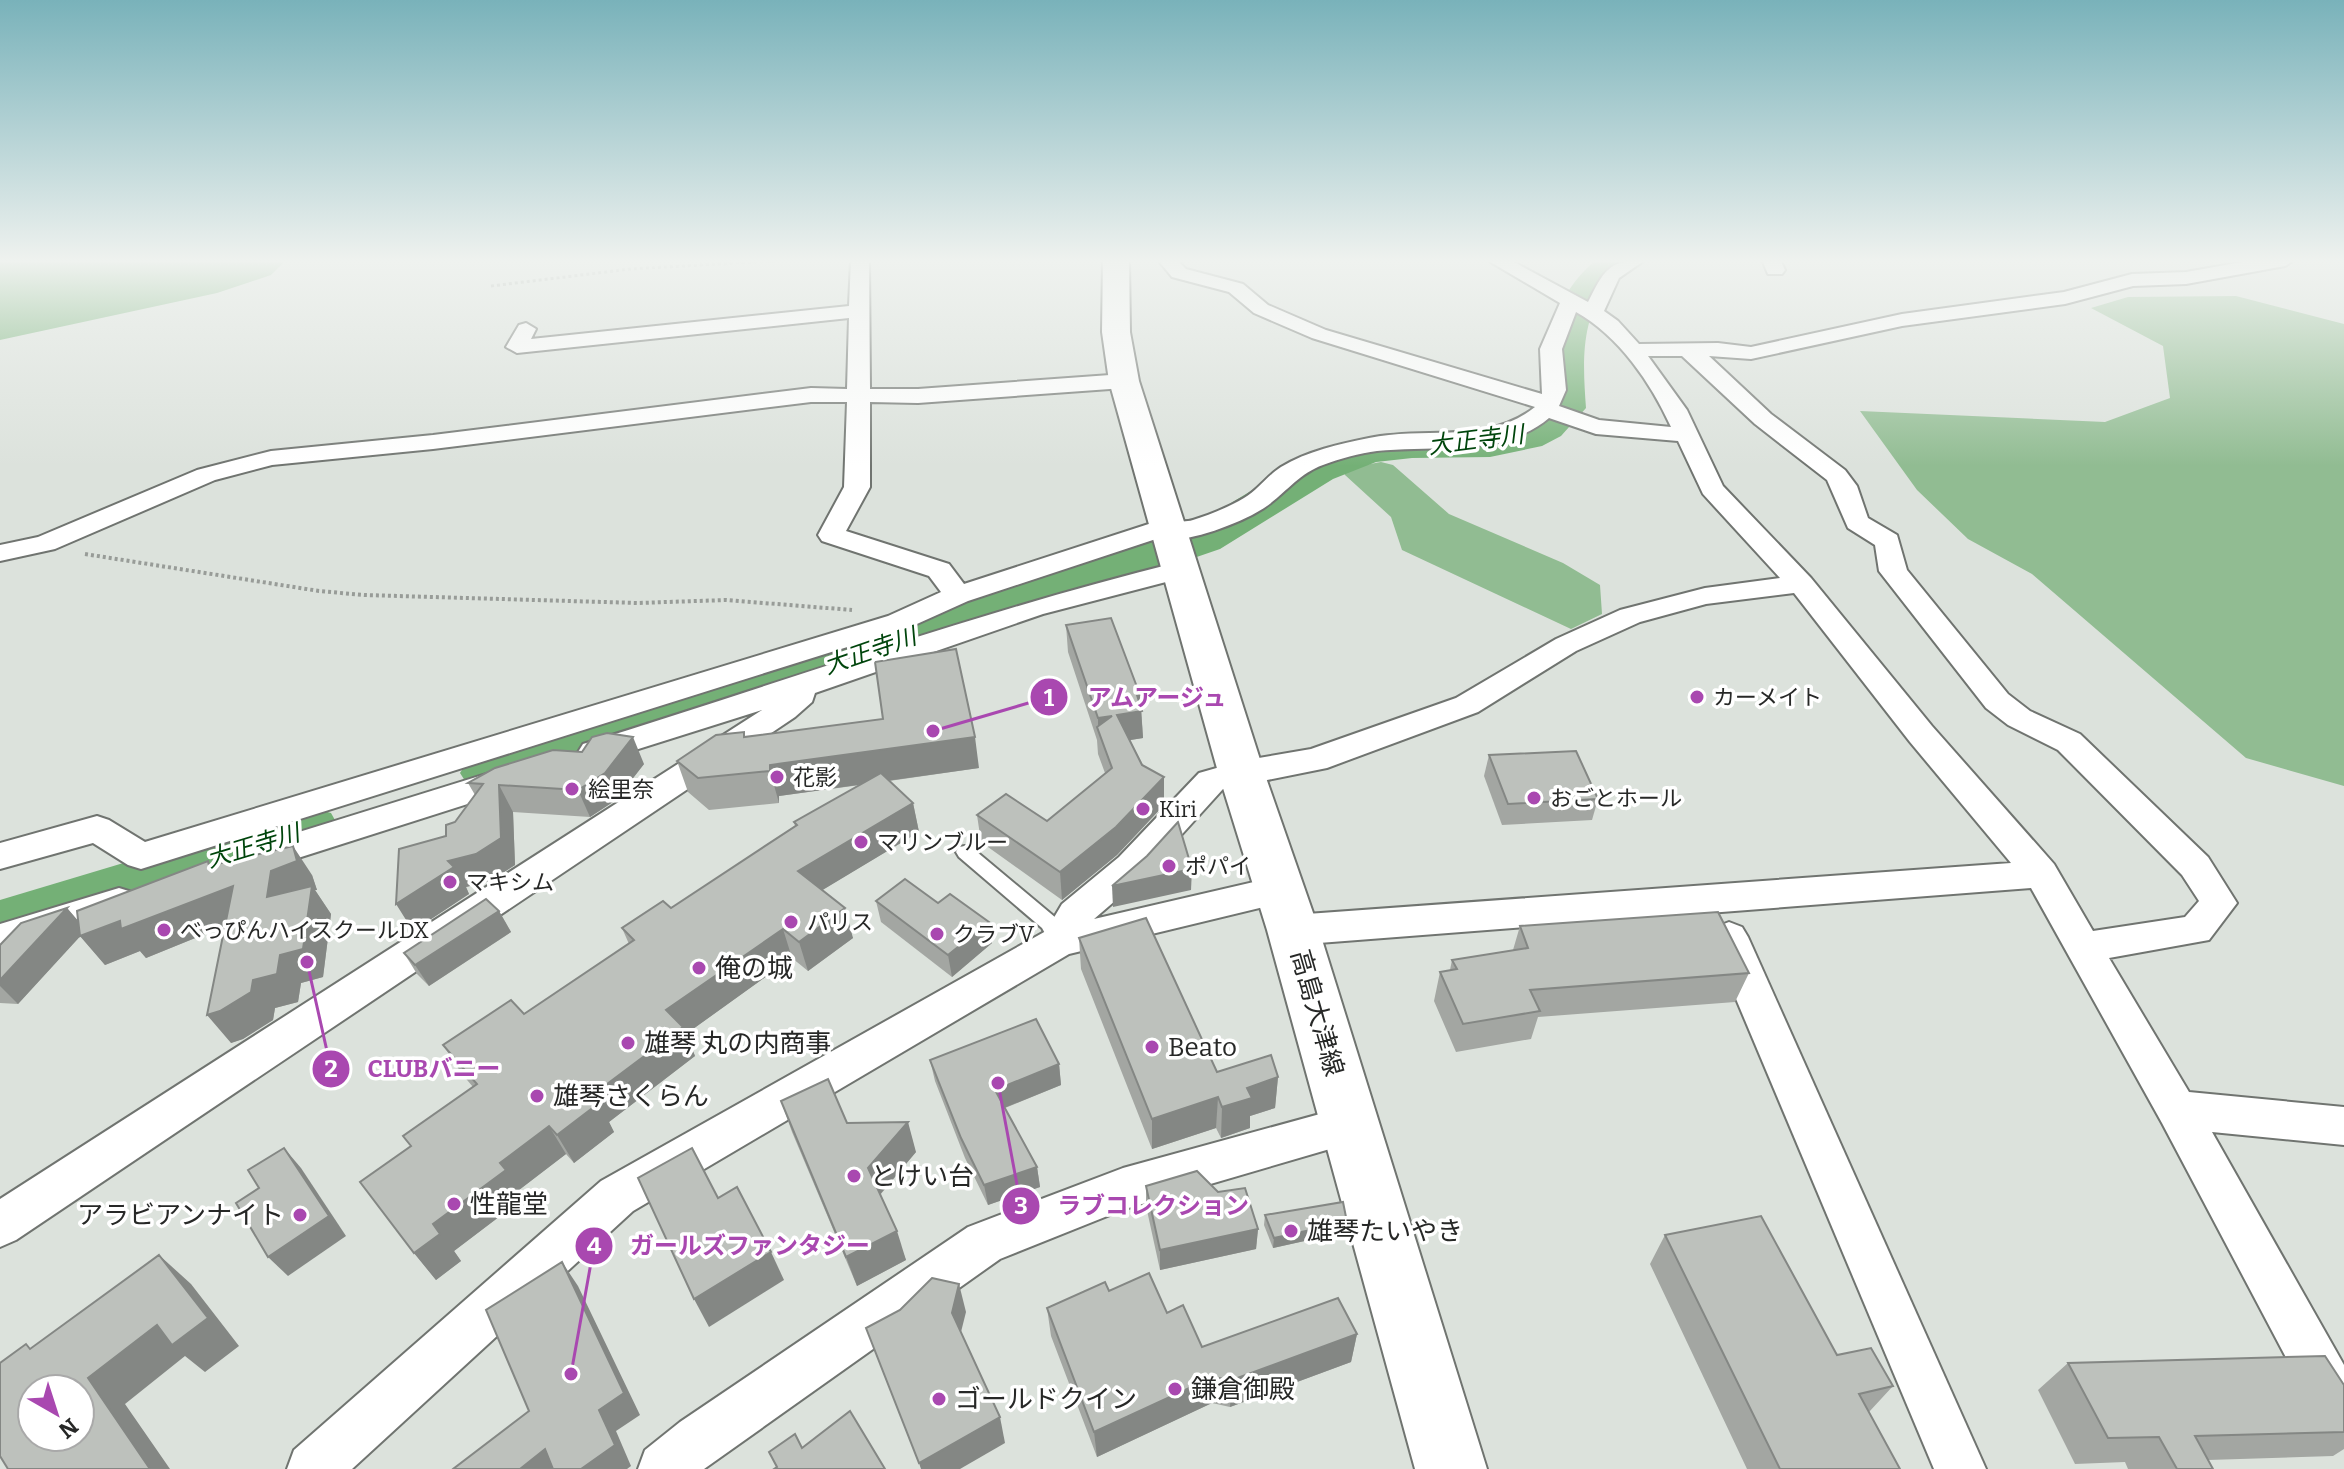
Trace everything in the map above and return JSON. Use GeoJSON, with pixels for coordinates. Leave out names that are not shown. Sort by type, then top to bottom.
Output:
{"type":"FeatureCollection","features":[{"type":"Feature","properties":{"kind":"main road","name":"高島大津線"},"geometry":{"type":"LineString","coordinates":[[1116,329],[1124,381],[1172,545],[1286,910],[1451,1469]]}},
{"type":"Feature","properties":{"kind":"street"},"geometry":{"type":"LineString","coordinates":[[526,329],[517,347],[693,329]]}},
{"type":"Feature","properties":{"kind":"street"},"geometry":{"type":"LineString","coordinates":[[860,329],[857,487],[831,535],[939,570],[958,595]]}},
{"type":"Feature","properties":{"kind":"street"},"geometry":{"type":"LineString","coordinates":[[1306,329],[1444,370],[1620,430],[1686,435]]}},
{"type":"Feature","properties":{"kind":"street"},"geometry":{"type":"LineString","coordinates":[[1555,410],[1551,349],[1566,329]]}},
{"type":"Feature","properties":{"kind":"street"},"geometry":{"type":"LineString","coordinates":[[1614,329],[1634,350],[1675,410],[1712,489],[1801,584],[1921,734],[2041,874],[2177,1110],[2344,1415]]}},
{"type":"Feature","properties":{"kind":"street"},"geometry":{"type":"LineString","coordinates":[[1718,349],[1716,339],[1720,329]]}},
{"type":"Feature","properties":{"kind":"street"},"geometry":{"type":"LineString","coordinates":[[1634,350],[1718,349],[1751,353],[1863,329]]}},
{"type":"Feature","properties":{"kind":"street"},"geometry":{"type":"LineString","coordinates":[[1686,349],[1703,361],[1763,419],[1836,475],[1857,522],[1888,541],[1893,571],[1997,701],[2019,718],[2069,742],[2195,866],[2219,903],[2196,930],[2085,947]]}},
{"type":"Feature","properties":{"kind":"street"},"geometry":{"type":"LineString","coordinates":[[0,553],[46,543],[206,475],[271,458],[433,442],[811,395],[918,396],[1124,381]]}},
{"type":"Feature","properties":{"kind":"street"},"geometry":{"type":"LineString","coordinates":[[221,870],[816,682],[1033,608],[1172,545],[1202,526],[1254,503],[1288,473],[1314,460],[1373,444],[1489,437],[1528,424],[1555,410]]}},
{"type":"Feature","properties":{"kind":"street"},"geometry":{"type":"LineString","coordinates":[[0,856],[97,829],[141,856],[898,622],[958,595],[1172,545]]}},
{"type":"Feature","properties":{"kind":"street"},"geometry":{"type":"LineString","coordinates":[[1059,942],[1075,914],[1132,866],[1211,781],[1241,772],[1315,760],[1467,705],[1566,645],[1630,616],[1705,596],[1801,584]]}},
{"type":"Feature","properties":{"kind":"street"},"geometry":{"type":"LineString","coordinates":[[0,1225],[784,710],[816,682]]}},
{"type":"Feature","properties":{"kind":"street"},"geometry":{"type":"LineString","coordinates":[[313,1469],[617,1196],[1059,942],[1286,910],[1712,897],[2041,874]]}},
{"type":"Feature","properties":{"kind":"street"},"geometry":{"type":"LineString","coordinates":[[0,939],[145,894]]}},
{"type":"Feature","properties":{"kind":"street"},"geometry":{"type":"LineString","coordinates":[[1712,897],[1960,1469]]}},
{"type":"Feature","properties":{"kind":"street"},"geometry":{"type":"LineString","coordinates":[[2177,1110],[2344,1126]]}},
{"type":"Feature","properties":{"kind":"street"},"geometry":{"type":"LineString","coordinates":[[664,1469],[698,1440],[984,1243],[1123,1189],[1349,1125]]}},
{"type":"Feature","properties":{"kind":"lane"},"geometry":{"type":"LineString","coordinates":[[965,852],[1049,923],[1059,942]]}},
{"type":"Feature","properties":{"kind":"path"},"geometry":{"type":"LineString","coordinates":[[46,543],[57,549],[319,591],[638,603],[726,600],[886,613],[898,622]]}},
{"type":"Feature","properties":{"kind":"shaded area"},"geometry":{"type":"Polygon","coordinates":[[[0,329],[53,329],[0,340],[0,329]]]}},
{"type":"Feature","properties":{"kind":"shaded area"},"geometry":{"type":"Polygon","coordinates":[[[2130,329],[2344,329],[2344,786],[2246,758],[2032,574],[1968,539],[1917,490],[1860,411],[2105,422],[2170,398],[2163,346],[2130,329]]]}},
{"type":"Feature","properties":{"kind":"shaded area"},"geometry":{"type":"Polygon","coordinates":[[[1381,462],[1393,465],[1449,514],[1563,563],[1600,585],[1602,614],[1571,629],[1402,550],[1391,517],[1345,475],[1343,469],[1381,462]]]}},
{"type":"Feature","properties":{"kind":"building"},"geometry":{"type":"Polygon","coordinates":[[[1111,618],[1140,695],[1137,695],[1142,711],[1117,715],[1142,765],[1164,777],[1116,827],[1060,872],[977,815],[1006,794],[1047,821],[1112,768],[1097,727],[1112,716],[1098,718],[1066,625],[1111,618]]]}},
{"type":"Feature","properties":{"kind":"building"},"geometry":{"type":"Polygon","coordinates":[[[956,649],[975,737],[770,765],[770,771],[698,778],[677,761],[716,735],[744,732],[744,737],[883,719],[875,662],[956,649]]]}},
{"type":"Feature","properties":{"kind":"building"},"geometry":{"type":"Polygon","coordinates":[[[607,733],[633,737],[605,773],[578,790],[499,785],[501,838],[476,854],[448,861],[454,867],[396,904],[399,849],[446,836],[446,825],[455,822],[483,784],[468,783],[495,768],[553,750],[582,752],[592,737],[607,733]]]}},
{"type":"Feature","properties":{"kind":"building"},"geometry":{"type":"Polygon","coordinates":[[[1576,751],[1598,799],[1508,804],[1489,755],[1576,751]]]}},
{"type":"Feature","properties":{"kind":"building"},"geometry":{"type":"Polygon","coordinates":[[[881,773],[913,803],[798,871],[845,908],[799,942],[783,929],[666,1010],[683,1027],[591,1096],[599,1103],[557,1135],[549,1126],[500,1163],[506,1170],[433,1224],[440,1234],[414,1253],[360,1182],[411,1146],[403,1136],[477,1084],[443,1045],[511,1000],[524,1014],[634,940],[622,928],[663,901],[671,908],[797,825],[794,822],[881,773]]]}},
{"type":"Feature","properties":{"kind":"building"},"geometry":{"type":"Polygon","coordinates":[[[1178,822],[1192,869],[1112,886],[1147,856],[1178,822]]]}},
{"type":"Feature","properties":{"kind":"building"},"geometry":{"type":"Polygon","coordinates":[[[293,846],[297,861],[271,871],[267,897],[312,886],[303,949],[280,955],[277,974],[253,980],[251,992],[220,1011],[207,1015],[233,886],[121,929],[120,921],[80,936],[77,911],[208,861],[209,866],[293,846]]]}},
{"type":"Feature","properties":{"kind":"building"},"geometry":{"type":"Polygon","coordinates":[[[905,879],[938,903],[950,894],[989,922],[948,955],[876,901],[905,879]]]}},
{"type":"Feature","properties":{"kind":"building"},"geometry":{"type":"Polygon","coordinates":[[[486,899],[499,911],[415,965],[404,953],[486,899]]]}},
{"type":"Feature","properties":{"kind":"building"},"geometry":{"type":"Polygon","coordinates":[[[67,908],[0,980],[0,945],[21,923],[67,908]]]}},
{"type":"Feature","properties":{"kind":"building"},"geometry":{"type":"Polygon","coordinates":[[[1718,912],[1749,973],[1530,990],[1540,1011],[1463,1024],[1440,972],[1457,969],[1452,960],[1528,948],[1520,926],[1718,912]]]}},
{"type":"Feature","properties":{"kind":"building"},"geometry":{"type":"Polygon","coordinates":[[[1146,918],[1217,1072],[1271,1055],[1278,1077],[1247,1088],[1252,1098],[1222,1107],[1218,1097],[1152,1119],[1079,938],[1146,918]]]}},
{"type":"Feature","properties":{"kind":"building"},"geometry":{"type":"Polygon","coordinates":[[[1036,1019],[1059,1064],[995,1090],[1037,1167],[984,1185],[961,1138],[930,1060],[1036,1019]]]}},
{"type":"Feature","properties":{"kind":"building","name":"とけい台"},"geometry":{"type":"Polygon","coordinates":[[[828,1079],[847,1123],[908,1122],[868,1168],[897,1231],[846,1257],[781,1101],[828,1079]]]}},
{"type":"Feature","properties":{"kind":"building"},"geometry":{"type":"Polygon","coordinates":[[[284,1148],[329,1216],[268,1257],[236,1203],[259,1188],[248,1170],[284,1148]]]}},
{"type":"Feature","properties":{"kind":"building"},"geometry":{"type":"Polygon","coordinates":[[[692,1148],[718,1198],[737,1187],[771,1252],[694,1299],[638,1178],[692,1148]]]}},
{"type":"Feature","properties":{"kind":"building"},"geometry":{"type":"Polygon","coordinates":[[[1197,1171],[1218,1192],[1245,1188],[1258,1229],[1160,1250],[1146,1186],[1197,1171]]]}},
{"type":"Feature","properties":{"kind":"building"},"geometry":{"type":"Polygon","coordinates":[[[1343,1202],[1347,1222],[1274,1238],[1265,1215],[1343,1202]]]}},
{"type":"Feature","properties":{"kind":"building"},"geometry":{"type":"Polygon","coordinates":[[[1761,1216],[1837,1355],[1871,1348],[1893,1386],[1859,1394],[1900,1469],[1780,1469],[1665,1235],[1761,1216]]]}},
{"type":"Feature","properties":{"kind":"building"},"geometry":{"type":"Polygon","coordinates":[[[159,1255],[208,1318],[172,1345],[157,1325],[95,1373],[16,1373],[16,1453],[96,1453],[96,1390],[150,1469],[8,1469],[0,1456],[0,1363],[26,1344],[30,1349],[159,1255]]]}},
{"type":"Feature","properties":{"kind":"building"},"geometry":{"type":"Polygon","coordinates":[[[562,1262],[624,1393],[599,1410],[615,1445],[581,1469],[553,1469],[545,1449],[520,1469],[453,1469],[529,1411],[486,1310],[562,1262]]]}},
{"type":"Feature","properties":{"kind":"building","name":"鎌倉御殿"},"geometry":{"type":"Polygon","coordinates":[[[1149,1273],[1167,1313],[1183,1305],[1202,1347],[1338,1298],[1357,1334],[1232,1380],[1213,1377],[1094,1432],[1047,1308],[1105,1282],[1109,1291],[1149,1273]]]}},
{"type":"Feature","properties":{"kind":"building","name":"ゴールドクイン"},"geometry":{"type":"Polygon","coordinates":[[[932,1278],[959,1284],[952,1313],[1000,1417],[919,1463],[866,1328],[900,1310],[932,1278]]]}},
{"type":"Feature","properties":{"kind":"building"},"geometry":{"type":"Polygon","coordinates":[[[2325,1356],[2344,1385],[2344,1432],[2195,1436],[2213,1469],[2177,1469],[2159,1437],[2108,1438],[2068,1363],[2325,1356]]]}},
{"type":"Feature","properties":{"kind":"building"},"geometry":{"type":"Polygon","coordinates":[[[850,1411],[885,1469],[774,1469],[777,1467],[769,1452],[795,1434],[802,1448],[850,1411]]]}},
{"type":"Feature","properties":{"kind":"waterway","name":"大正寺川"},"geometry":{"type":"LineString","coordinates":[[489,773],[737,696],[1204,539],[1295,483],[1342,459],[1394,446],[1490,444],[1527,437],[1547,427],[1566,408],[1564,355],[1569,329]]}},
{"type":"Feature","properties":{"kind":"waterway","name":"大正寺川"},"geometry":{"type":"LineString","coordinates":[[0,925],[310,829]]}},
{"type":"Feature","properties":{"kind":"place","name":"カーメイト"},"geometry":{"type":"Point","coordinates":[1697,697]}},
{"type":"Feature","properties":{"kind":"place","name":"アムアージュ"},"geometry":{"type":"Point","coordinates":[933,731]}},
{"type":"Feature","properties":{"kind":"place","name":"花影"},"geometry":{"type":"Point","coordinates":[777,777]}},
{"type":"Feature","properties":{"kind":"place","name":"絵里奈"},"geometry":{"type":"Point","coordinates":[572,789]}},
{"type":"Feature","properties":{"kind":"place","name":"おごとホール"},"geometry":{"type":"Point","coordinates":[1534,798]}},
{"type":"Feature","properties":{"kind":"place","name":"Kiri"},"geometry":{"type":"Point","coordinates":[1143,809]}},
{"type":"Feature","properties":{"kind":"place","name":"マリンブルー"},"geometry":{"type":"Point","coordinates":[861,842]}},
{"type":"Feature","properties":{"kind":"place","name":"ポパイ"},"geometry":{"type":"Point","coordinates":[1169,866]}},
{"type":"Feature","properties":{"kind":"place","name":"マキシム"},"geometry":{"type":"Point","coordinates":[450,882]}},
{"type":"Feature","properties":{"kind":"place","name":"パリス"},"geometry":{"type":"Point","coordinates":[791,922]}},
{"type":"Feature","properties":{"kind":"place","name":"べっぴんハイスクールDX"},"geometry":{"type":"Point","coordinates":[164,930]}},
{"type":"Feature","properties":{"kind":"place","name":"クラブV"},"geometry":{"type":"Point","coordinates":[937,934]}},
{"type":"Feature","properties":{"kind":"place","name":"CLUBバニー"},"geometry":{"type":"Point","coordinates":[307,962]}},
{"type":"Feature","properties":{"kind":"place","name":"俺の城"},"geometry":{"type":"Point","coordinates":[699,968]}},
{"type":"Feature","properties":{"kind":"place","name":"雄琴 丸の内商事"},"geometry":{"type":"Point","coordinates":[628,1043]}},
{"type":"Feature","properties":{"kind":"place","name":"Beato"},"geometry":{"type":"Point","coordinates":[1152,1047]}},
{"type":"Feature","properties":{"kind":"place","name":"ラブコレクション"},"geometry":{"type":"Point","coordinates":[998,1083]}},
{"type":"Feature","properties":{"kind":"place","name":"雄琴さくらん"},"geometry":{"type":"Point","coordinates":[537,1096]}},
{"type":"Feature","properties":{"kind":"place","name":"とけい台"},"geometry":{"type":"Point","coordinates":[854,1176]}},
{"type":"Feature","properties":{"kind":"place","name":"性龍堂"},"geometry":{"type":"Point","coordinates":[454,1204]}},
{"type":"Feature","properties":{"kind":"place","name":"アラビアンナイト"},"geometry":{"type":"Point","coordinates":[300,1215]}},
{"type":"Feature","properties":{"kind":"place","name":"雄琴たいやき"},"geometry":{"type":"Point","coordinates":[1291,1231]}},
{"type":"Feature","properties":{"kind":"place","name":"ガールズファンタジー"},"geometry":{"type":"Point","coordinates":[571,1374]}},
{"type":"Feature","properties":{"kind":"place","name":"鎌倉御殿"},"geometry":{"type":"Point","coordinates":[1175,1389]}},
{"type":"Feature","properties":{"kind":"place","name":"ゴールドクイン"},"geometry":{"type":"Point","coordinates":[939,1399]}}]}
